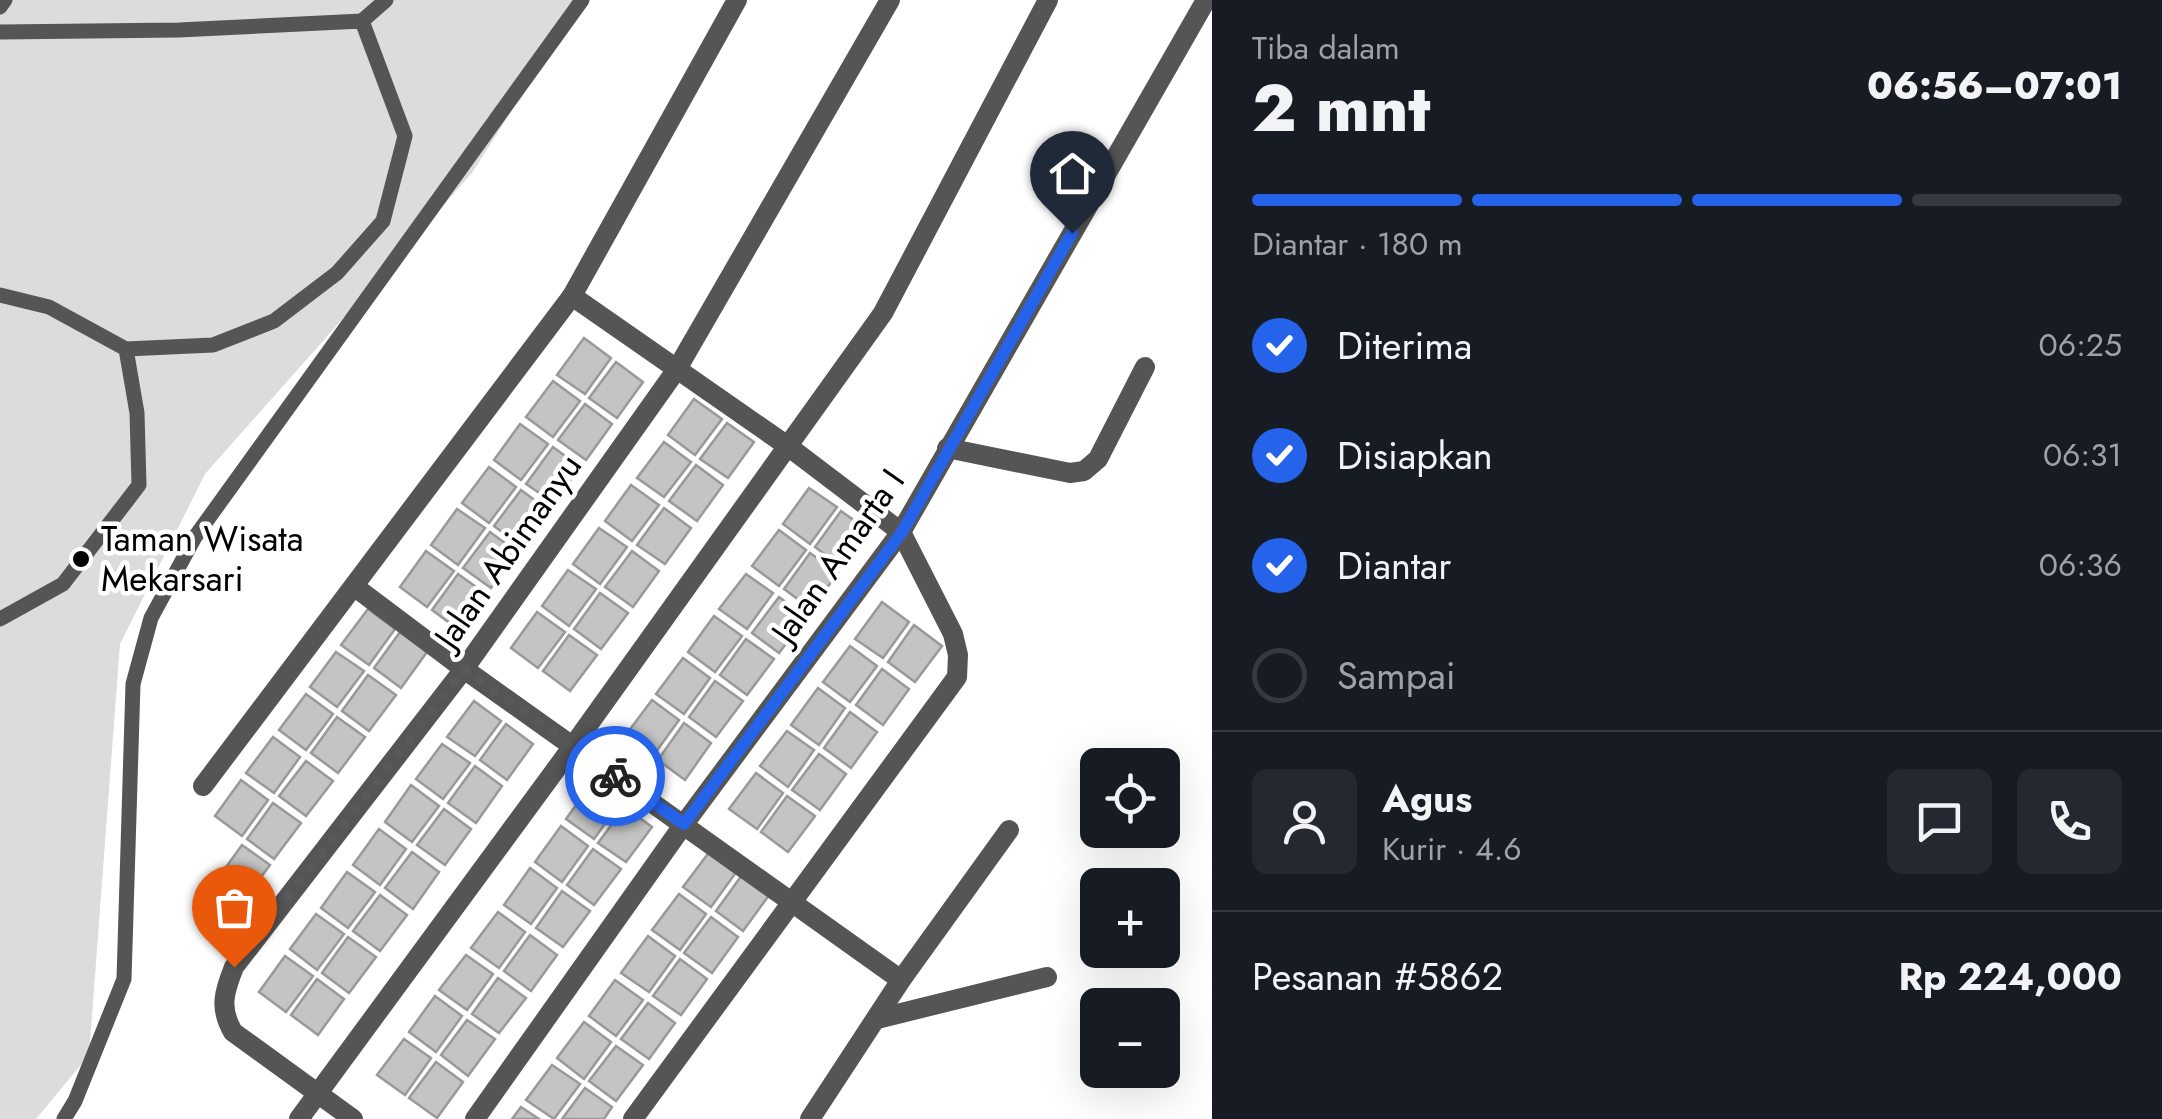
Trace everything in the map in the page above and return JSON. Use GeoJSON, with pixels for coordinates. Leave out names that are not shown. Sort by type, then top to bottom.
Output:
{"type":"FeatureCollection","features":[{"type":"Feature","properties":{"kind":"street"},"geometry":{"type":"LineString","coordinates":[[203,786],[572,296],[736,0]]}},
{"type":"Feature","properties":{"kind":"street","name":"Jalan Abimanyu"},"geometry":{"type":"LineString","coordinates":[[353,1119],[233,1032],[224,1016],[223,995],[234,967],[464,669],[677,369],[890,0]]}},
{"type":"Feature","properties":{"kind":"street"},"geometry":{"type":"LineString","coordinates":[[299,1119],[573,746],[883,313],[1048,0]]}},
{"type":"Feature","properties":{"kind":"street","name":"Jalan Amarta I"},"geometry":{"type":"LineString","coordinates":[[475,1119],[684,824],[902,532],[1206,0]]}},
{"type":"Feature","properties":{"kind":"street"},"geometry":{"type":"LineString","coordinates":[[572,296],[789,447],[902,532],[953,634],[958,654],[957,677],[633,1119]]}},
{"type":"Feature","properties":{"kind":"street"},"geometry":{"type":"LineString","coordinates":[[948,448],[1070,473],[1084,471],[1098,459],[1145,368]]}},
{"type":"Feature","properties":{"kind":"street"},"geometry":{"type":"LineString","coordinates":[[355,587],[902,980]]}},
{"type":"Feature","properties":{"kind":"street"},"geometry":{"type":"LineString","coordinates":[[810,1119],[902,980],[1009,830]]}},
{"type":"Feature","properties":{"kind":"street"},"geometry":{"type":"LineString","coordinates":[[878,1019],[1047,976]]}},
{"type":"Feature","properties":{"kind":"lane"},"geometry":{"type":"LineString","coordinates":[[0,8],[5,0]]}},
{"type":"Feature","properties":{"kind":"lane"},"geometry":{"type":"LineString","coordinates":[[0,32],[179,30],[362,20],[386,0]]}},
{"type":"Feature","properties":{"kind":"lane"},"geometry":{"type":"LineString","coordinates":[[64,1119],[75,1101],[124,979],[133,684],[151,618],[195,538],[582,0]]}},
{"type":"Feature","properties":{"kind":"lane"},"geometry":{"type":"LineString","coordinates":[[0,295],[50,307],[126,349],[213,345],[274,321],[337,273],[383,222],[405,136],[362,20]]}},
{"type":"Feature","properties":{"kind":"lane"},"geometry":{"type":"LineString","coordinates":[[0,619],[63,584],[139,484],[137,414],[126,349]]}},
{"type":"Feature","properties":{"kind":"shaded area","name":"Taman Wisata Mekarsari"},"geometry":{"type":"Polygon","coordinates":[[[0,0],[582,0],[472,173],[205,474],[120,644],[89,1055],[36,1119],[0,1119],[0,0]]]}},
{"type":"Feature","properties":{"kind":"building"},"geometry":{"type":"Polygon","coordinates":[[[584,338],[611,358],[585,394],[557,375],[584,338]]]}},
{"type":"Feature","properties":{"kind":"building"},"geometry":{"type":"Polygon","coordinates":[[[616,362],[643,382],[617,418],[589,398],[616,362]]]}},
{"type":"Feature","properties":{"kind":"building"},"geometry":{"type":"Polygon","coordinates":[[[553,381],[580,401],[553,437],[526,417],[553,381]]]}},
{"type":"Feature","properties":{"kind":"building"},"geometry":{"type":"Polygon","coordinates":[[[694,399],[722,419],[695,455],[668,435],[694,399]]]}},
{"type":"Feature","properties":{"kind":"building"},"geometry":{"type":"Polygon","coordinates":[[[585,404],[612,424],[586,460],[558,440],[585,404]]]}},
{"type":"Feature","properties":{"kind":"building"},"geometry":{"type":"Polygon","coordinates":[[[727,423],[754,442],[728,478],[700,459],[727,423]]]}},
{"type":"Feature","properties":{"kind":"building"},"geometry":{"type":"Polygon","coordinates":[[[520,424],[548,444],[521,480],[494,460],[520,424]]]}},
{"type":"Feature","properties":{"kind":"building"},"geometry":{"type":"Polygon","coordinates":[[[664,442],[691,462],[664,497],[637,478],[664,442]]]}},
{"type":"Feature","properties":{"kind":"building"},"geometry":{"type":"Polygon","coordinates":[[[553,447],[580,467],[554,503],[526,484],[553,447]]]}},
{"type":"Feature","properties":{"kind":"building"},"geometry":{"type":"Polygon","coordinates":[[[696,465],[723,485],[697,521],[669,501],[696,465]]]}},
{"type":"Feature","properties":{"kind":"building"},"geometry":{"type":"Polygon","coordinates":[[[489,467],[516,487],[489,523],[462,503],[489,467]]]}},
{"type":"Feature","properties":{"kind":"building"},"geometry":{"type":"Polygon","coordinates":[[[631,485],[659,505],[632,541],[605,521],[631,485]]]}},
{"type":"Feature","properties":{"kind":"building"},"geometry":{"type":"Polygon","coordinates":[[[809,488],[837,507],[810,544],[783,524],[809,488]]]}},
{"type":"Feature","properties":{"kind":"building"},"geometry":{"type":"Polygon","coordinates":[[[521,490],[548,510],[521,546],[494,526],[521,490]]]}},
{"type":"Feature","properties":{"kind":"building"},"geometry":{"type":"Polygon","coordinates":[[[664,508],[691,528],[665,564],[637,545],[664,508]]]}},
{"type":"Feature","properties":{"kind":"building"},"geometry":{"type":"Polygon","coordinates":[[[457,509],[485,528],[458,565],[431,545],[457,509]]]}},
{"type":"Feature","properties":{"kind":"building"},"geometry":{"type":"Polygon","coordinates":[[[841,511],[869,531],[842,567],[815,547],[841,511]]]}},
{"type":"Feature","properties":{"kind":"building"},"geometry":{"type":"Polygon","coordinates":[[[599,528],[627,547],[600,584],[573,564],[599,528]]]}},
{"type":"Feature","properties":{"kind":"building"},"geometry":{"type":"Polygon","coordinates":[[[779,530],[806,550],[779,586],[752,566],[779,530]]]}},
{"type":"Feature","properties":{"kind":"building"},"geometry":{"type":"Polygon","coordinates":[[[490,532],[517,552],[491,588],[463,568],[490,532]]]}},
{"type":"Feature","properties":{"kind":"building"},"geometry":{"type":"Polygon","coordinates":[[[426,551],[454,571],[427,607],[400,587],[426,551]]]}},
{"type":"Feature","properties":{"kind":"building"},"geometry":{"type":"Polygon","coordinates":[[[632,551],[659,571],[633,607],[605,587],[632,551]]]}},
{"type":"Feature","properties":{"kind":"building"},"geometry":{"type":"Polygon","coordinates":[[[810,553],[838,573],[811,609],[784,589],[810,553]]]}},
{"type":"Feature","properties":{"kind":"building"},"geometry":{"type":"Polygon","coordinates":[[[568,570],[596,589],[569,626],[542,606],[568,570]]]}},
{"type":"Feature","properties":{"kind":"building"},"geometry":{"type":"Polygon","coordinates":[[[458,574],[486,594],[459,630],[432,610],[458,574]]]}},
{"type":"Feature","properties":{"kind":"building"},"geometry":{"type":"Polygon","coordinates":[[[746,574],[773,593],[747,629],[719,609],[746,574]]]}},
{"type":"Feature","properties":{"kind":"building"},"geometry":{"type":"Polygon","coordinates":[[[600,593],[628,613],[601,649],[574,629],[600,593]]]}},
{"type":"Feature","properties":{"kind":"building"},"geometry":{"type":"Polygon","coordinates":[[[779,597],[806,617],[779,653],[752,633],[779,597]]]}},
{"type":"Feature","properties":{"kind":"building"},"geometry":{"type":"Polygon","coordinates":[[[882,602],[909,622],[883,658],[855,639],[882,602]]]}},
{"type":"Feature","properties":{"kind":"building"},"geometry":{"type":"Polygon","coordinates":[[[368,609],[395,629],[369,665],[341,645],[368,609]]]}},
{"type":"Feature","properties":{"kind":"building"},"geometry":{"type":"Polygon","coordinates":[[[537,612],[565,632],[538,668],[511,648],[537,612]]]}},
{"type":"Feature","properties":{"kind":"building"},"geometry":{"type":"Polygon","coordinates":[[[714,616],[742,636],[715,672],[688,652],[714,616]]]}},
{"type":"Feature","properties":{"kind":"building"},"geometry":{"type":"Polygon","coordinates":[[[914,625],[942,646],[915,682],[888,662],[914,625]]]}},
{"type":"Feature","properties":{"kind":"building"},"geometry":{"type":"Polygon","coordinates":[[[400,632],[427,652],[401,688],[374,668],[400,632]]]}},
{"type":"Feature","properties":{"kind":"building"},"geometry":{"type":"Polygon","coordinates":[[[569,635],[597,655],[570,691],[543,671],[569,635]]]}},
{"type":"Feature","properties":{"kind":"building"},"geometry":{"type":"Polygon","coordinates":[[[746,639],[774,659],[747,695],[720,675],[746,639]]]}},
{"type":"Feature","properties":{"kind":"building"},"geometry":{"type":"Polygon","coordinates":[[[850,646],[877,666],[850,702],[823,682],[850,646]]]}},
{"type":"Feature","properties":{"kind":"building"},"geometry":{"type":"Polygon","coordinates":[[[336,652],[364,671],[337,707],[310,687],[336,652]]]}},
{"type":"Feature","properties":{"kind":"building"},"geometry":{"type":"Polygon","coordinates":[[[683,658],[710,678],[684,714],[656,694],[683,658]]]}},
{"type":"Feature","properties":{"kind":"building"},"geometry":{"type":"Polygon","coordinates":[[[882,669],[909,689],[883,725],[856,705],[882,669]]]}},
{"type":"Feature","properties":{"kind":"building"},"geometry":{"type":"Polygon","coordinates":[[[368,675],[396,695],[369,731],[342,711],[368,675]]]}},
{"type":"Feature","properties":{"kind":"building"},"geometry":{"type":"Polygon","coordinates":[[[715,681],[743,701],[716,737],[689,717],[715,681]]]}},
{"type":"Feature","properties":{"kind":"building"},"geometry":{"type":"Polygon","coordinates":[[[818,688],[845,708],[819,745],[791,725],[818,688]]]}},
{"type":"Feature","properties":{"kind":"building"},"geometry":{"type":"Polygon","coordinates":[[[306,694],[333,714],[306,750],[279,730],[306,694]]]}},
{"type":"Feature","properties":{"kind":"building"},"geometry":{"type":"Polygon","coordinates":[[[652,700],[679,720],[653,756],[625,736],[652,700]]]}},
{"type":"Feature","properties":{"kind":"building"},"geometry":{"type":"Polygon","coordinates":[[[474,701],[501,721],[475,756],[447,737],[474,701]]]}},
{"type":"Feature","properties":{"kind":"building"},"geometry":{"type":"Polygon","coordinates":[[[850,712],[877,732],[851,768],[824,748],[850,712]]]}},
{"type":"Feature","properties":{"kind":"building"},"geometry":{"type":"Polygon","coordinates":[[[337,717],[365,737],[338,773],[311,753],[337,717]]]}},
{"type":"Feature","properties":{"kind":"building"},"geometry":{"type":"Polygon","coordinates":[[[684,723],[711,743],[685,780],[658,760],[684,723]]]}},
{"type":"Feature","properties":{"kind":"building"},"geometry":{"type":"Polygon","coordinates":[[[506,724],[533,744],[507,780],[480,760],[506,724]]]}},
{"type":"Feature","properties":{"kind":"building"},"geometry":{"type":"Polygon","coordinates":[[[787,731],[814,750],[788,787],[760,766],[787,731]]]}},
{"type":"Feature","properties":{"kind":"building"},"geometry":{"type":"Polygon","coordinates":[[[273,737],[300,757],[274,793],[246,773],[273,737]]]}},
{"type":"Feature","properties":{"kind":"building"},"geometry":{"type":"Polygon","coordinates":[[[442,744],[470,763],[443,799],[416,779],[442,744]]]}},
{"type":"Feature","properties":{"kind":"building"},"geometry":{"type":"Polygon","coordinates":[[[819,754],[846,774],[820,810],[792,790],[819,754]]]}},
{"type":"Feature","properties":{"kind":"building"},"geometry":{"type":"Polygon","coordinates":[[[306,761],[333,781],[306,816],[279,796],[306,761]]]}},
{"type":"Feature","properties":{"kind":"building"},"geometry":{"type":"Polygon","coordinates":[[[475,766],[502,786],[476,823],[448,803],[475,766]]]}},
{"type":"Feature","properties":{"kind":"building"},"geometry":{"type":"Polygon","coordinates":[[[756,773],[783,793],[757,829],[729,809],[756,773]]]}},
{"type":"Feature","properties":{"kind":"building"},"geometry":{"type":"Polygon","coordinates":[[[241,780],[268,800],[242,836],[215,816],[241,780]]]}},
{"type":"Feature","properties":{"kind":"building"},"geometry":{"type":"Polygon","coordinates":[[[592,783],[620,803],[594,839],[566,819],[592,783]]]}},
{"type":"Feature","properties":{"kind":"building"},"geometry":{"type":"Polygon","coordinates":[[[411,785],[439,806],[412,842],[385,822],[411,785]]]}},
{"type":"Feature","properties":{"kind":"building"},"geometry":{"type":"Polygon","coordinates":[[[787,796],[815,816],[788,852],[761,832],[787,796]]]}},
{"type":"Feature","properties":{"kind":"building"},"geometry":{"type":"Polygon","coordinates":[[[273,803],[301,823],[274,859],[247,839],[273,803]]]}},
{"type":"Feature","properties":{"kind":"building"},"geometry":{"type":"Polygon","coordinates":[[[625,807],[652,827],[626,862],[598,843],[625,807]]]}},
{"type":"Feature","properties":{"kind":"building"},"geometry":{"type":"Polygon","coordinates":[[[444,809],[471,829],[445,865],[417,845],[444,809]]]}},
{"type":"Feature","properties":{"kind":"building"},"geometry":{"type":"Polygon","coordinates":[[[561,826],[588,846],[562,882],[535,862],[561,826]]]}},
{"type":"Feature","properties":{"kind":"building"},"geometry":{"type":"Polygon","coordinates":[[[379,829],[406,849],[380,885],[353,865],[379,829]]]}},
{"type":"Feature","properties":{"kind":"building"},"geometry":{"type":"Polygon","coordinates":[[[242,845],[270,865],[243,901],[216,881],[242,845]]]}},
{"type":"Feature","properties":{"kind":"building"},"geometry":{"type":"Polygon","coordinates":[[[593,849],[621,869],[594,905],[567,885],[593,849]]]}},
{"type":"Feature","properties":{"kind":"building"},"geometry":{"type":"Polygon","coordinates":[[[710,851],[737,871],[711,907],[683,887],[710,851]]]}},
{"type":"Feature","properties":{"kind":"building"},"geometry":{"type":"Polygon","coordinates":[[[412,852],[439,872],[413,909],[385,888],[412,852]]]}},
{"type":"Feature","properties":{"kind":"building"},"geometry":{"type":"Polygon","coordinates":[[[530,868],[557,888],[531,924],[504,905],[530,868]]]}},
{"type":"Feature","properties":{"kind":"building"},"geometry":{"type":"Polygon","coordinates":[[[347,872],[375,892],[348,928],[321,908],[347,872]]]}},
{"type":"Feature","properties":{"kind":"building"},"geometry":{"type":"Polygon","coordinates":[[[742,875],[770,894],[743,931],[716,911],[742,875]]]}},
{"type":"Feature","properties":{"kind":"building"},"geometry":{"type":"Polygon","coordinates":[[[562,891],[590,911],[563,947],[536,928],[562,891]]]}},
{"type":"Feature","properties":{"kind":"building"},"geometry":{"type":"Polygon","coordinates":[[[679,894],[706,914],[680,950],[652,930],[679,894]]]}},
{"type":"Feature","properties":{"kind":"building"},"geometry":{"type":"Polygon","coordinates":[[[380,895],[407,915],[380,951],[353,931],[380,895]]]}},
{"type":"Feature","properties":{"kind":"building"},"geometry":{"type":"Polygon","coordinates":[[[498,912],[525,932],[499,968],[471,948],[498,912]]]}},
{"type":"Feature","properties":{"kind":"building"},"geometry":{"type":"Polygon","coordinates":[[[316,914],[344,934],[317,970],[290,949],[316,914]]]}},
{"type":"Feature","properties":{"kind":"building"},"geometry":{"type":"Polygon","coordinates":[[[711,917],[738,937],[712,973],[684,953],[711,917]]]}},
{"type":"Feature","properties":{"kind":"building"},"geometry":{"type":"Polygon","coordinates":[[[530,935],[557,955],[531,991],[504,971],[530,935]]]}},
{"type":"Feature","properties":{"kind":"building"},"geometry":{"type":"Polygon","coordinates":[[[648,936],[675,956],[649,992],[621,973],[648,936]]]}},
{"type":"Feature","properties":{"kind":"building"},"geometry":{"type":"Polygon","coordinates":[[[348,937],[376,957],[349,993],[322,973],[348,937]]]}},
{"type":"Feature","properties":{"kind":"building"},"geometry":{"type":"Polygon","coordinates":[[[466,955],[493,974],[467,1010],[439,990],[466,955]]]}},
{"type":"Feature","properties":{"kind":"building"},"geometry":{"type":"Polygon","coordinates":[[[285,956],[313,976],[286,1012],[259,992],[285,956]]]}},
{"type":"Feature","properties":{"kind":"building"},"geometry":{"type":"Polygon","coordinates":[[[680,959],[707,979],[681,1015],[653,996],[680,959]]]}},
{"type":"Feature","properties":{"kind":"building"},"geometry":{"type":"Polygon","coordinates":[[[498,978],[526,998],[499,1033],[472,1014],[498,978]]]}},
{"type":"Feature","properties":{"kind":"building"},"geometry":{"type":"Polygon","coordinates":[[[317,979],[344,999],[318,1035],[291,1015],[317,979]]]}},
{"type":"Feature","properties":{"kind":"building"},"geometry":{"type":"Polygon","coordinates":[[[615,980],[643,1000],[616,1036],[589,1016],[615,980]]]}},
{"type":"Feature","properties":{"kind":"building"},"geometry":{"type":"Polygon","coordinates":[[[435,996],[462,1016],[436,1052],[409,1032],[435,996]]]}},
{"type":"Feature","properties":{"kind":"building"},"geometry":{"type":"Polygon","coordinates":[[[648,1003],[675,1023],[649,1059],[621,1039],[648,1003]]]}},
{"type":"Feature","properties":{"kind":"building"},"geometry":{"type":"Polygon","coordinates":[[[467,1020],[495,1039],[468,1076],[441,1055],[467,1020]]]}},
{"type":"Feature","properties":{"kind":"building"},"geometry":{"type":"Polygon","coordinates":[[[584,1022],[611,1042],[584,1079],[557,1058],[584,1022]]]}},
{"type":"Feature","properties":{"kind":"building"},"geometry":{"type":"Polygon","coordinates":[[[404,1039],[431,1058],[405,1095],[377,1075],[404,1039]]]}},
{"type":"Feature","properties":{"kind":"building"},"geometry":{"type":"Polygon","coordinates":[[[616,1046],[643,1065],[616,1101],[589,1081],[616,1046]]]}},
{"type":"Feature","properties":{"kind":"building"},"geometry":{"type":"Polygon","coordinates":[[[436,1062],[463,1082],[437,1118],[409,1098],[436,1062]]]}},
{"type":"Feature","properties":{"kind":"building"},"geometry":{"type":"Polygon","coordinates":[[[552,1065],[580,1084],[554,1119],[526,1100],[552,1065]]]}},
{"type":"Feature","properties":{"kind":"building"},"geometry":{"type":"Polygon","coordinates":[[[585,1088],[612,1107],[604,1119],[562,1119],[585,1088]]]}},
{"type":"Feature","properties":{"kind":"building"},"geometry":{"type":"Polygon","coordinates":[[[521,1107],[539,1119],[512,1119],[521,1107]]]}},
{"type":"Feature","properties":{"kind":"way so far"},"geometry":{"type":"LineString","coordinates":[[234,967],[464,669],[615,776]]}},
{"type":"Feature","properties":{"kind":"place","name":"Taman Wisata Mekarsari"},"geometry":{"type":"Point","coordinates":[81,559]}},
{"type":"Feature","properties":{"kind":"route"},"geometry":{"type":"LineString","coordinates":[[615,776],[684,824],[902,532],[1072,233]]}}]}
